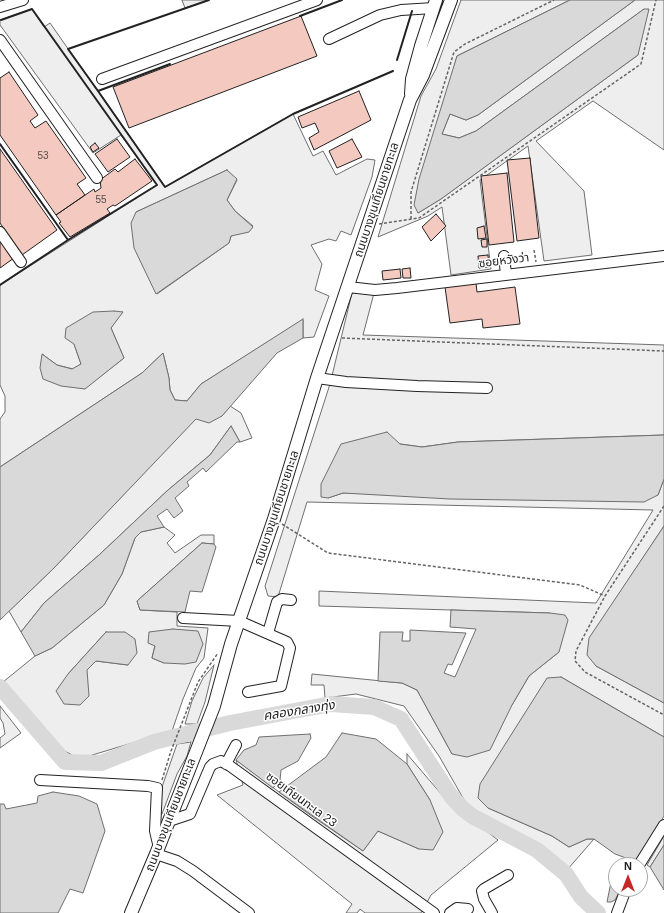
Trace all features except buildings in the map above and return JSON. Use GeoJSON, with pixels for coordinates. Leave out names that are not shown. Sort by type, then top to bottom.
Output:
{"type":"FeatureCollection","features":[{"type":"Feature","properties":{"kind":"main road","name":"ถนนบางขุนเทียนชายทะเล"},"geometry":{"type":"LineString","coordinates":[[131,913],[158,851],[214,706],[239,621],[274,519],[317,378],[410,100],[423,75],[451,0]]}},
{"type":"Feature","properties":{"kind":"main road","name":"ถนนบางขุนเทียนชายทะเล"},"geometry":{"type":"LineString","coordinates":[[410,100],[412,79],[420,46],[435,4]]}},
{"type":"Feature","properties":{"kind":"street"},"geometry":{"type":"LineString","coordinates":[[0,7],[22,0]]}},
{"type":"Feature","properties":{"kind":"street"},"geometry":{"type":"LineString","coordinates":[[102,79],[316,0]]}},
{"type":"Feature","properties":{"kind":"street"},"geometry":{"type":"LineString","coordinates":[[329,38],[380,15],[435,4]]}},
{"type":"Feature","properties":{"kind":"street"},"geometry":{"type":"LineString","coordinates":[[0,40],[97,178]]}},
{"type":"Feature","properties":{"kind":"street"},"geometry":{"type":"LineString","coordinates":[[0,232],[21,262]]}},
{"type":"Feature","properties":{"kind":"street"},"geometry":{"type":"LineString","coordinates":[[504,256],[506,274]]}},
{"type":"Feature","properties":{"kind":"street","name":"ซอยหวังว่า"},"geometry":{"type":"LineString","coordinates":[[348,287],[375,290],[397,288],[537,270],[664,256]]}},
{"type":"Feature","properties":{"kind":"street"},"geometry":{"type":"LineString","coordinates":[[317,378],[346,382],[488,388]]}},
{"type":"Feature","properties":{"kind":"street"},"geometry":{"type":"LineString","coordinates":[[268,634],[277,602],[282,599],[291,600]]}},
{"type":"Feature","properties":{"kind":"street"},"geometry":{"type":"LineString","coordinates":[[183,618],[239,621],[286,642],[289,645],[281,686],[248,692]]}},
{"type":"Feature","properties":{"kind":"street"},"geometry":{"type":"LineString","coordinates":[[170,821],[190,814],[210,767],[216,762],[226,764],[236,744]]}},
{"type":"Feature","properties":{"kind":"street","name":"ซอยเทียนทะเล 23"},"geometry":{"type":"LineString","coordinates":[[226,764],[434,913]]}},
{"type":"Feature","properties":{"kind":"street"},"geometry":{"type":"LineString","coordinates":[[40,780],[148,786],[157,788],[155,831],[158,851],[193,871],[249,913]]}},
{"type":"Feature","properties":{"kind":"street"},"geometry":{"type":"LineString","coordinates":[[644,857],[664,825]]}},
{"type":"Feature","properties":{"kind":"street"},"geometry":{"type":"LineString","coordinates":[[492,913],[484,899],[482,891],[484,888],[508,875]]}},
{"type":"Feature","properties":{"kind":"street"},"geometry":{"type":"LineString","coordinates":[[618,909],[623,897]]}},
{"type":"Feature","properties":{"kind":"street"},"geometry":{"type":"LineString","coordinates":[[450,913],[457,908],[468,909]]}},
{"type":"Feature","properties":{"kind":"path"},"geometry":{"type":"LineString","coordinates":[[411,219],[412,192],[454,52],[464,44],[554,0]]}},
{"type":"Feature","properties":{"kind":"path"},"geometry":{"type":"LineString","coordinates":[[369,226],[419,218],[641,64],[656,0]]}},
{"type":"Feature","properties":{"kind":"path"},"geometry":{"type":"LineString","coordinates":[[534,250],[537,270]]}},
{"type":"Feature","properties":{"kind":"path"},"geometry":{"type":"LineString","coordinates":[[331,337],[664,351]]}},
{"type":"Feature","properties":{"kind":"path"},"geometry":{"type":"LineString","coordinates":[[664,506],[605,596],[576,651],[575,661],[585,672],[664,716]]}},
{"type":"Feature","properties":{"kind":"path"},"geometry":{"type":"LineString","coordinates":[[274,519],[328,553],[580,586],[605,596]]}},
{"type":"Feature","properties":{"kind":"path"},"geometry":{"type":"LineString","coordinates":[[171,751],[185,712]]}},
{"type":"Feature","properties":{"kind":"shaded area"},"geometry":{"type":"Polygon","coordinates":[[[182,0],[209,0],[185,8],[182,0]]]}},
{"type":"Feature","properties":{"kind":"shaded area"},"geometry":{"type":"Polygon","coordinates":[[[461,0],[570,0],[457,56],[418,213],[441,199],[638,55],[644,9],[476,131],[459,138],[442,134],[450,114],[466,120],[478,115],[635,0],[664,0],[664,150],[593,101],[536,141],[584,191],[592,255],[544,261],[528,146],[480,180],[491,269],[451,275],[442,207],[428,216],[378,237],[421,96],[436,69],[461,0]]]}},
{"type":"Feature","properties":{"kind":"shaded area"},"geometry":{"type":"Polygon","coordinates":[[[570,0],[635,0],[478,115],[466,120],[450,114],[442,134],[459,138],[476,131],[644,9],[649,9],[638,55],[441,199],[418,213],[414,205],[419,179],[457,56],[570,0]]]}},
{"type":"Feature","properties":{"kind":"shaded area"},"geometry":{"type":"Polygon","coordinates":[[[32,9],[44,27],[50,23],[165,187],[293,114],[313,156],[323,151],[336,175],[367,159],[375,160],[372,177],[351,235],[341,231],[336,241],[329,239],[311,245],[322,264],[315,290],[329,296],[314,337],[303,338],[303,320],[201,384],[187,401],[175,400],[170,390],[169,378],[163,353],[142,373],[0,467],[0,419],[5,412],[5,396],[0,385],[0,285],[157,185],[121,135],[93,153],[0,25],[0,20],[32,9]],[[227,170],[136,212],[157,294],[229,243],[231,236],[253,226],[235,211],[227,200],[237,180],[227,170]],[[122,312],[74,344],[81,364],[73,369],[57,365],[42,354],[84,389],[124,358],[111,328],[122,312]]]}},
{"type":"Feature","properties":{"kind":"shaded area"},"geometry":{"type":"Polygon","coordinates":[[[227,170],[237,179],[227,200],[235,211],[253,227],[249,232],[231,236],[229,243],[156,294],[134,248],[131,223],[136,212],[227,170]]]}},
{"type":"Feature","properties":{"kind":"shaded area"},"geometry":{"type":"Polygon","coordinates":[[[352,293],[374,293],[363,335],[664,345],[664,435],[458,442],[422,447],[400,444],[328,498],[343,493],[658,495],[664,479],[664,526],[590,638],[596,666],[664,703],[664,737],[561,677],[488,808],[552,836],[569,847],[587,839],[594,839],[567,870],[549,853],[467,805],[439,756],[404,706],[356,694],[325,698],[324,685],[311,685],[312,674],[402,683],[417,690],[452,754],[512,705],[529,676],[559,652],[550,613],[319,606],[319,591],[596,603],[653,510],[307,502],[278,597],[268,596],[265,586],[330,384],[352,293]]]}},
{"type":"Feature","properties":{"kind":"shaded area"},"geometry":{"type":"Polygon","coordinates":[[[93,312],[123,312],[111,328],[124,358],[85,389],[61,386],[43,379],[40,368],[42,354],[57,365],[72,369],[81,364],[74,344],[65,338],[66,328],[93,312]]]}},
{"type":"Feature","properties":{"kind":"shaded area"},"geometry":{"type":"Polygon","coordinates":[[[303,319],[303,338],[277,353],[222,416],[209,423],[196,419],[53,569],[0,620],[0,467],[142,373],[163,353],[169,378],[170,390],[175,400],[187,401],[201,384],[303,319]]]}},
{"type":"Feature","properties":{"kind":"shaded area"},"geometry":{"type":"Polygon","coordinates":[[[230,406],[241,413],[252,438],[240,442],[231,426],[210,455],[168,490],[99,555],[44,603],[21,632],[9,611],[53,569],[196,418],[222,416],[230,406]]]}},
{"type":"Feature","properties":{"kind":"shaded area"},"geometry":{"type":"Polygon","coordinates":[[[231,426],[240,442],[237,442],[206,472],[203,468],[187,482],[189,486],[175,498],[183,511],[174,518],[167,509],[157,516],[164,527],[141,532],[135,538],[122,574],[104,605],[52,648],[35,656],[21,632],[44,603],[99,555],[168,490],[210,455],[231,426]]]}},
{"type":"Feature","properties":{"kind":"shaded area"},"geometry":{"type":"Polygon","coordinates":[[[387,432],[400,444],[422,447],[458,442],[664,435],[664,479],[658,495],[644,502],[450,499],[343,493],[328,498],[321,497],[321,484],[341,444],[387,432]]]}},
{"type":"Feature","properties":{"kind":"shaded area"},"geometry":{"type":"Polygon","coordinates":[[[664,526],[664,703],[596,666],[587,655],[589,638],[664,526]]]}},
{"type":"Feature","properties":{"kind":"shaded area"},"geometry":{"type":"Polygon","coordinates":[[[164,527],[175,535],[167,543],[175,553],[201,535],[214,535],[214,544],[202,543],[137,601],[140,610],[177,612],[177,626],[208,628],[204,658],[196,668],[172,731],[79,759],[63,750],[3,682],[35,656],[52,648],[104,605],[122,574],[135,538],[141,532],[164,527]],[[106,632],[68,674],[87,670],[96,661],[128,665],[106,632]],[[155,645],[152,658],[164,663],[155,645]]]}},
{"type":"Feature","properties":{"kind":"shaded area"},"geometry":{"type":"Polygon","coordinates":[[[202,543],[214,544],[216,547],[202,592],[190,591],[185,612],[140,610],[137,601],[202,543]]]}},
{"type":"Feature","properties":{"kind":"shaded area"},"geometry":{"type":"Polygon","coordinates":[[[451,610],[550,613],[565,615],[568,620],[559,652],[529,676],[512,705],[490,750],[467,757],[452,754],[417,690],[402,683],[378,681],[380,632],[403,632],[402,641],[410,641],[410,630],[466,633],[452,665],[448,664],[444,673],[455,677],[476,629],[450,627],[451,610]]]}},
{"type":"Feature","properties":{"kind":"shaded area"},"geometry":{"type":"Polygon","coordinates":[[[173,629],[198,631],[203,644],[196,662],[185,664],[164,663],[152,658],[155,646],[148,643],[149,632],[173,629]]]}},
{"type":"Feature","properties":{"kind":"shaded area"},"geometry":{"type":"Polygon","coordinates":[[[106,632],[125,632],[135,639],[137,653],[128,665],[96,661],[87,670],[89,696],[80,705],[64,704],[56,691],[68,674],[106,632]]]}},
{"type":"Feature","properties":{"kind":"shaded area"},"geometry":{"type":"Polygon","coordinates":[[[214,665],[205,702],[197,724],[185,724],[192,701],[203,678],[214,665]]]}},
{"type":"Feature","properties":{"kind":"shaded area"},"geometry":{"type":"Polygon","coordinates":[[[561,677],[664,737],[664,816],[640,857],[623,857],[615,854],[594,839],[587,839],[569,847],[552,836],[488,808],[478,798],[480,784],[547,678],[561,677]]]}},
{"type":"Feature","properties":{"kind":"shaded area"},"geometry":{"type":"Polygon","coordinates":[[[0,706],[21,733],[0,748],[0,738],[5,734],[3,723],[0,718],[0,706]]]}},
{"type":"Feature","properties":{"kind":"shaded area"},"geometry":{"type":"Polygon","coordinates":[[[342,733],[376,739],[407,764],[430,800],[443,832],[433,850],[419,849],[378,831],[363,851],[279,792],[326,757],[342,733]]]}},
{"type":"Feature","properties":{"kind":"shaded area"},"geometry":{"type":"Polygon","coordinates":[[[310,734],[311,738],[298,761],[281,770],[280,780],[273,788],[236,760],[244,750],[256,745],[259,737],[310,734]]]}},
{"type":"Feature","properties":{"kind":"shaded area"},"geometry":{"type":"Polygon","coordinates":[[[191,742],[187,756],[177,774],[162,814],[160,814],[162,787],[177,744],[191,742]]]}},
{"type":"Feature","properties":{"kind":"shaded area"},"geometry":{"type":"Polygon","coordinates":[[[407,754],[448,802],[498,840],[431,895],[421,913],[365,913],[360,909],[357,913],[346,913],[352,904],[217,795],[243,785],[236,760],[306,812],[363,851],[378,831],[419,849],[430,800],[407,764],[407,754]]]}},
{"type":"Feature","properties":{"kind":"shaded area"},"geometry":{"type":"Polygon","coordinates":[[[53,792],[79,796],[97,804],[105,831],[83,893],[70,889],[58,913],[0,913],[0,804],[4,804],[6,809],[37,803],[38,796],[53,792]]]}},
{"type":"Feature","properties":{"kind":"shaded area"},"geometry":{"type":"Polygon","coordinates":[[[664,836],[664,845],[650,867],[648,863],[664,836]]]}},
{"type":"Feature","properties":{"kind":"shaded area"},"geometry":{"type":"Polygon","coordinates":[[[664,845],[664,890],[650,867],[664,845]]]}},
{"type":"Feature","properties":{"kind":"shaded area"},"geometry":{"type":"Polygon","coordinates":[[[608,897],[617,897],[615,900],[607,902],[608,897]]]}},
{"type":"Feature","properties":{"kind":"waterway","name":"คลองกลางทุ่ง"},"geometry":{"type":"LineString","coordinates":[[0,687],[65,762],[101,763],[154,742],[230,723],[331,704],[374,707],[401,719],[451,796],[462,808],[472,816],[537,850],[566,874],[581,897],[598,913]]}},
{"type":"Feature","properties":{"kind":"wall"},"geometry":{"type":"LineString","coordinates":[[170,64],[98,91],[68,49],[209,0]]}},
{"type":"Feature","properties":{"kind":"wall"},"geometry":{"type":"LineString","coordinates":[[300,16],[342,0]]}},
{"type":"Feature","properties":{"kind":"wall"},"geometry":{"type":"LineString","coordinates":[[0,144],[68,240],[157,185],[32,9],[1,20]]}},
{"type":"Feature","properties":{"kind":"wall"},"geometry":{"type":"LineString","coordinates":[[397,60],[412,11]]}},
{"type":"Feature","properties":{"kind":"wall"},"geometry":{"type":"LineString","coordinates":[[98,91],[165,187],[293,114],[393,71]]}},
{"type":"Feature","properties":{"kind":"wall"},"geometry":{"type":"LineString","coordinates":[[0,285],[68,240]]}}]}
